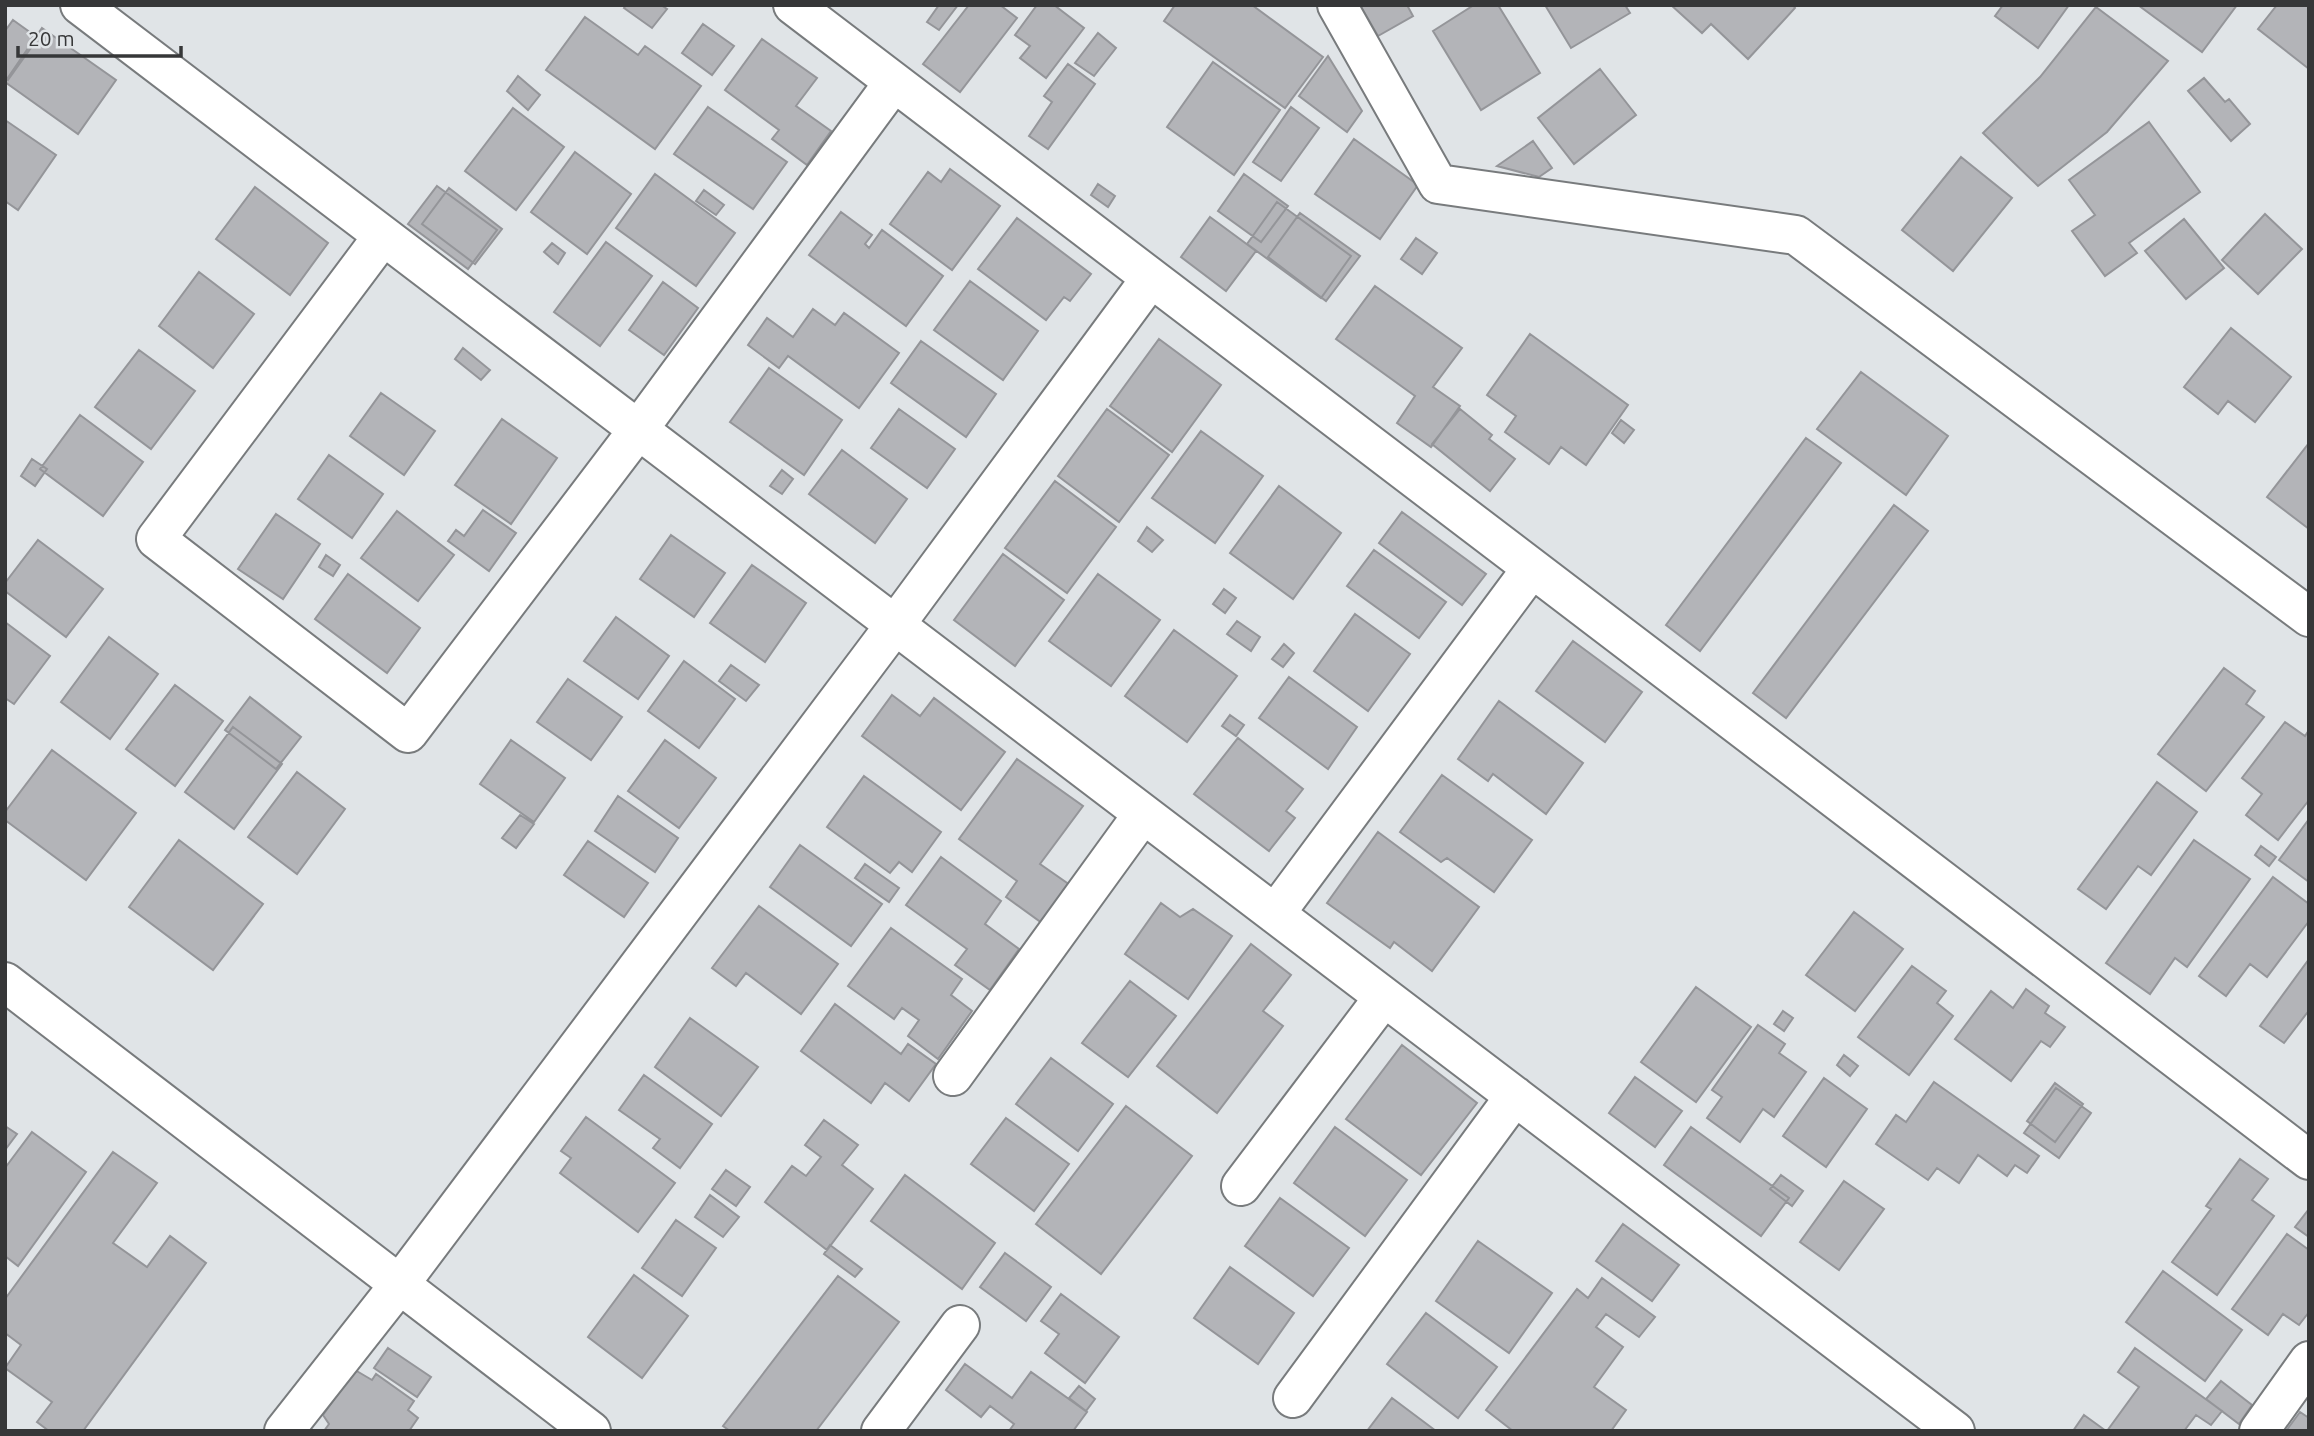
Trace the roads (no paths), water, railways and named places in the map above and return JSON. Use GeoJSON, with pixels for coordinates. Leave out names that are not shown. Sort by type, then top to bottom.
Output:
{"type":"FeatureCollection","features":[{"type":"Feature","properties":{"kind":"street"},"geometry":{"type":"LineString","coordinates":[[80,5],[1955,1431]]}},
{"type":"Feature","properties":{"kind":"street"},"geometry":{"type":"LineString","coordinates":[[793,5],[2309,1160]]}},
{"type":"Feature","properties":{"kind":"street"},"geometry":{"type":"LineString","coordinates":[[1337,5],[1438,184],[1796,235],[2309,617]]}},
{"type":"Feature","properties":{"kind":"street"},"geometry":{"type":"LineString","coordinates":[[383,236],[156,539],[408,733],[638,430],[894,82]]}},
{"type":"Feature","properties":{"kind":"street"},"geometry":{"type":"LineString","coordinates":[[284,1431],[399,1285],[895,625],[1151,278]]}},
{"type":"Feature","properties":{"kind":"street"},"geometry":{"type":"LineString","coordinates":[[1275,914],[1532,568]]}},
{"type":"Feature","properties":{"kind":"street"},"geometry":{"type":"LineString","coordinates":[[953,1076],[1143,814]]}},
{"type":"Feature","properties":{"kind":"street"},"geometry":{"type":"LineString","coordinates":[[5,982],[591,1431]]}},
{"type":"Feature","properties":{"kind":"street"},"geometry":{"type":"LineString","coordinates":[[1241,1186],[1384,996]]}},
{"type":"Feature","properties":{"kind":"street"},"geometry":{"type":"LineString","coordinates":[[1293,1398],[1515,1096]]}},
{"type":"Feature","properties":{"kind":"street"},"geometry":{"type":"LineString","coordinates":[[881,1431],[960,1325]]}},
{"type":"Feature","properties":{"kind":"street"},"geometry":{"type":"LineString","coordinates":[[2259,1431],[2309,1361]]}}]}
